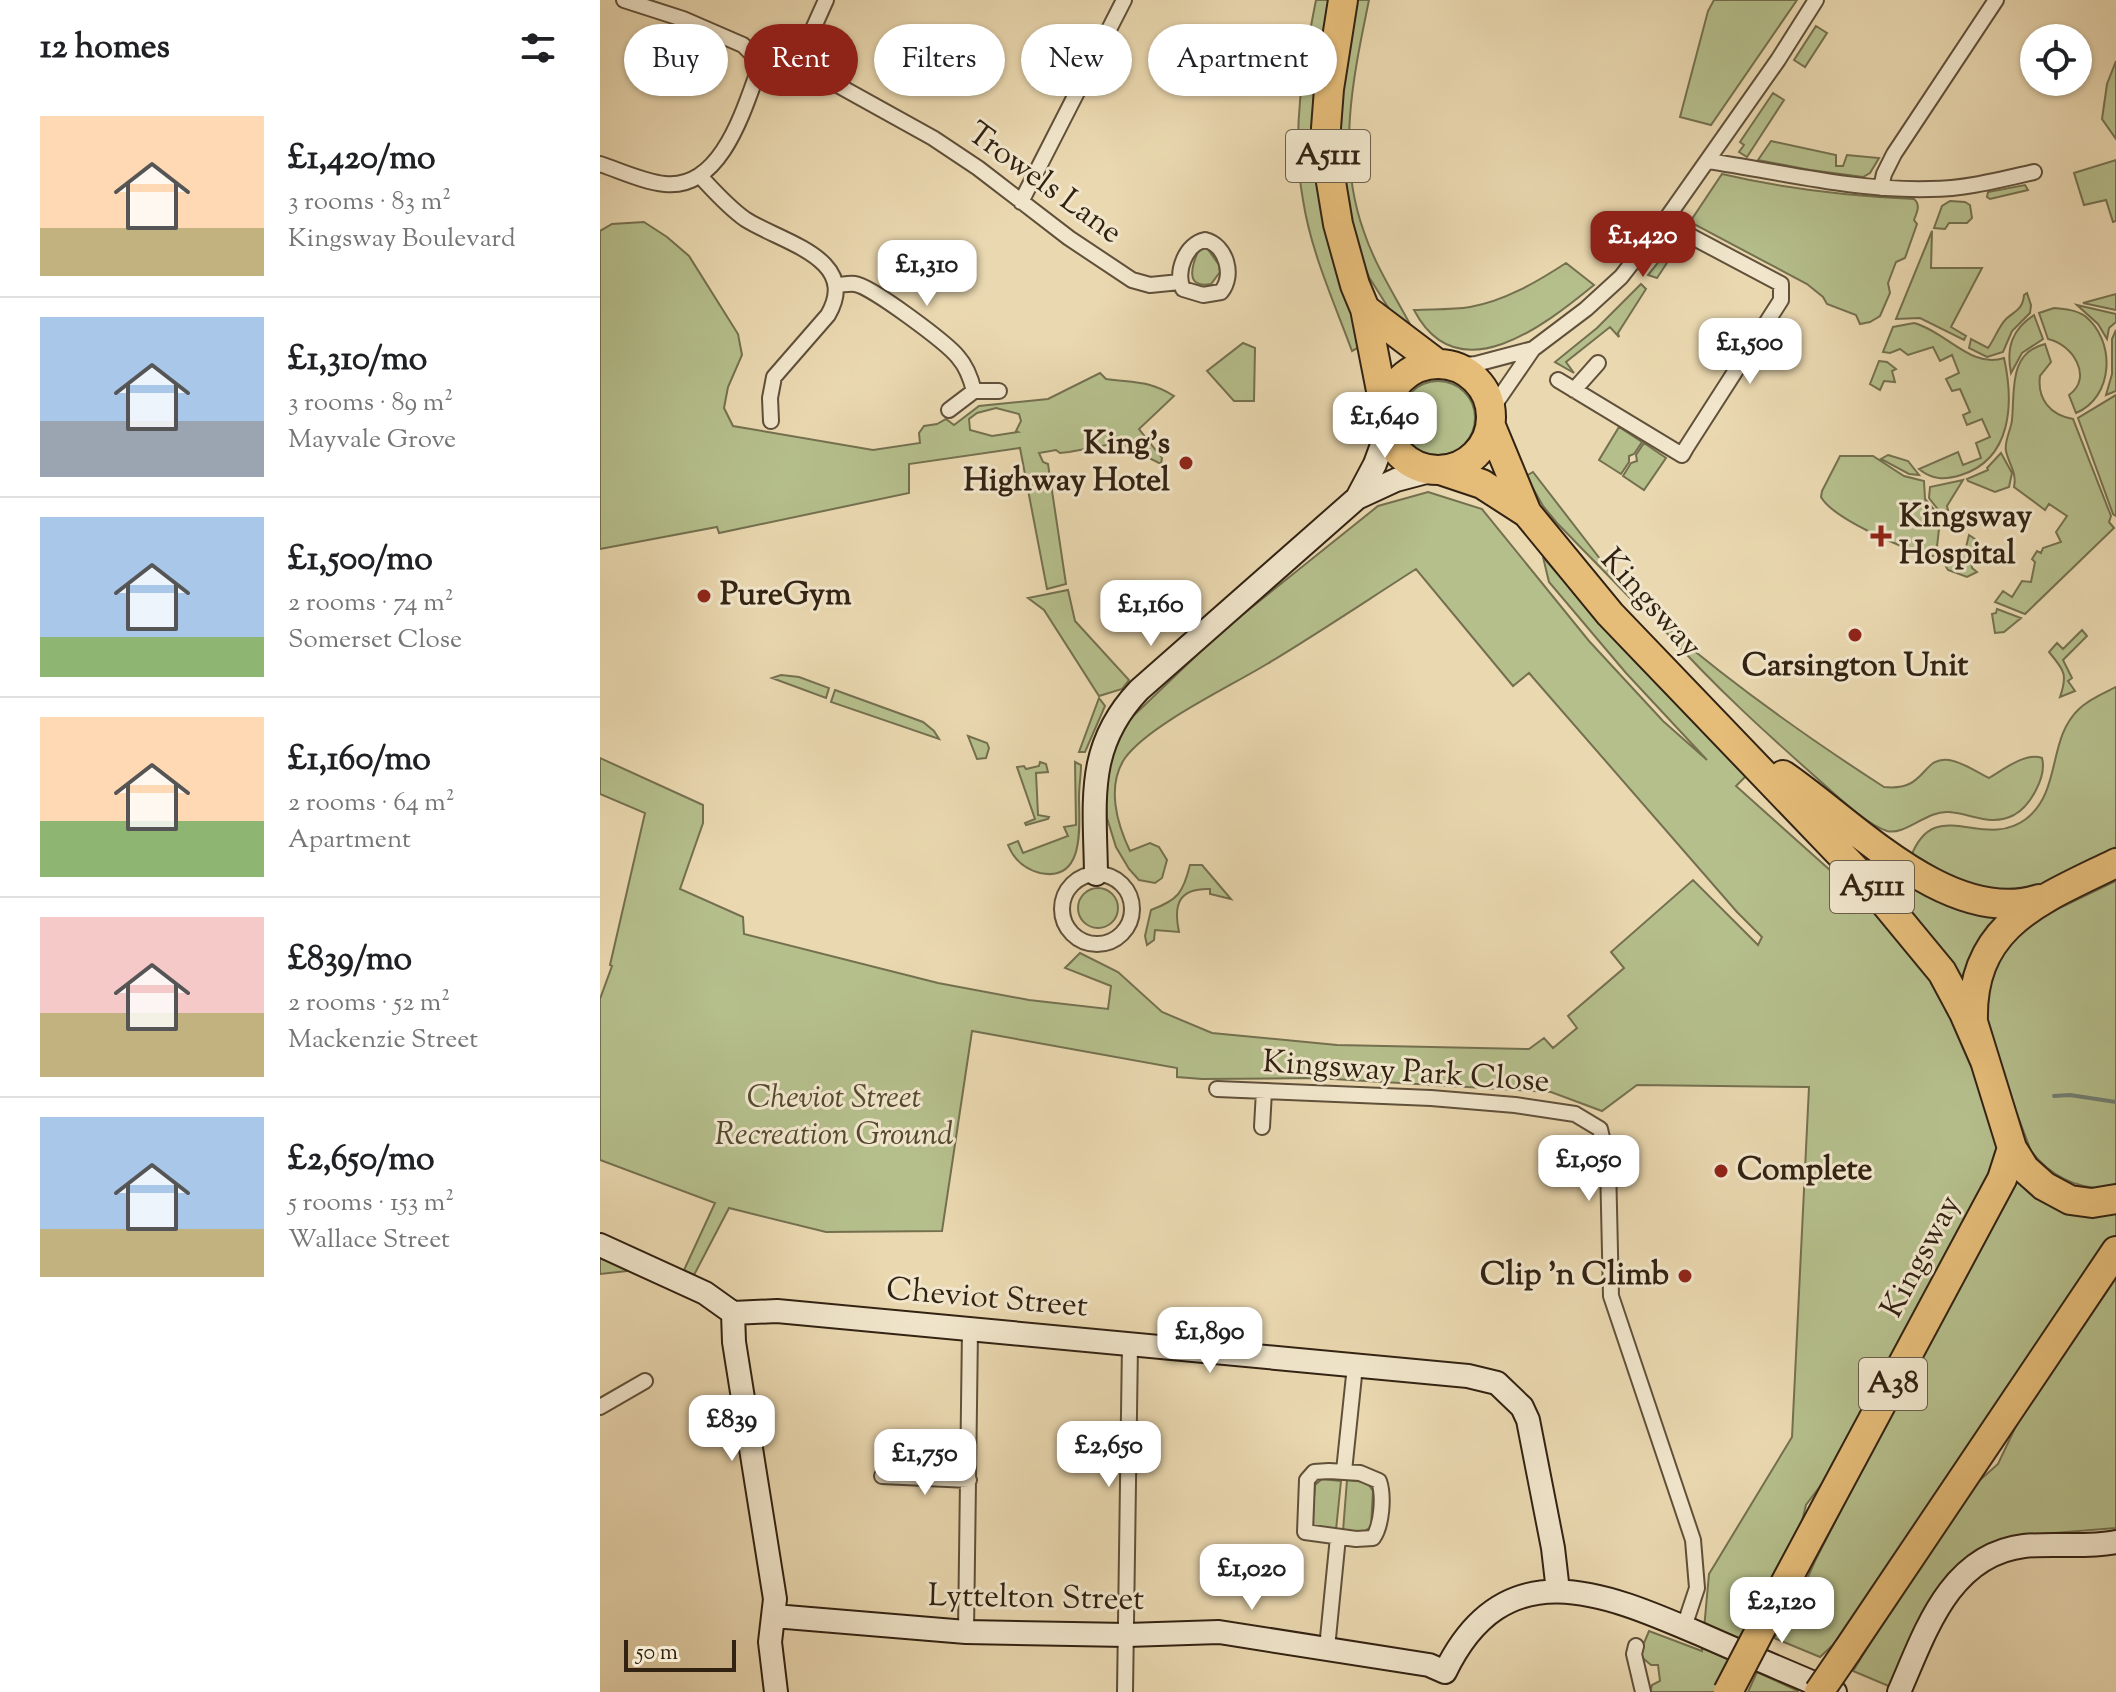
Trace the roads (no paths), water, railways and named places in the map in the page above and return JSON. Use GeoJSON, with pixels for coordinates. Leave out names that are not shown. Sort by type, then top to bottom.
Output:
{"type":"FeatureCollection","features":[{"type":"Feature","properties":{"kind":"highway","name":"A5111"},"geometry":{"type":"LineString","coordinates":[[1343,0],[1326,128],[1328,164],[1338,224],[1365,309],[1385,422],[1399,454],[1417,467],[1436,471]]}},
{"type":"Feature","properties":{"kind":"highway","name":"A5111"},"geometry":{"type":"LineString","coordinates":[[1365,309],[1446,364],[1477,379],[1483,387],[1491,418]]}},
{"type":"Feature","properties":{"kind":"highway"},"geometry":{"type":"LineString","coordinates":[[1385,422],[1398,383],[1408,373],[1446,364]]}},
{"type":"Feature","properties":{"kind":"highway"},"geometry":{"type":"LineString","coordinates":[[1436,471],[1458,467],[1472,457],[1483,444],[1491,418]]}},
{"type":"Feature","properties":{"kind":"highway","name":"Kingsway"},"geometry":{"type":"LineString","coordinates":[[1491,418],[1527,513]]}},
{"type":"Feature","properties":{"kind":"highway","name":"Kingsway"},"geometry":{"type":"LineString","coordinates":[[1436,471],[1482,484],[1527,513],[1610,614],[1889,905],[1942,972],[1985,1061]]}},
{"type":"Feature","properties":{"kind":"highway","name":"Kingsway"},"geometry":{"type":"LineString","coordinates":[[1726,737],[1803,788],[1896,859],[1940,885],[1992,903],[2016,904],[2053,894]]}},
{"type":"Feature","properties":{"kind":"highway"},"geometry":{"type":"LineString","coordinates":[[2116,863],[2053,894],[2009,925],[1992,943],[1976,975],[1972,998],[1973,1022],[2018,1160],[2034,1178],[2063,1197],[2092,1203],[2116,1199]]}},
{"type":"Feature","properties":{"kind":"highway","name":"Kingsway"},"geometry":{"type":"LineString","coordinates":[[1728,1692],[1995,1193],[2012,1148]]}},
{"type":"Feature","properties":{"kind":"highway"},"geometry":{"type":"LineString","coordinates":[[1819,1692],[2116,1251]]}},
{"type":"Feature","properties":{"kind":"street"},"geometry":{"type":"LineString","coordinates":[[624,0],[683,19],[744,46]]}},
{"type":"Feature","properties":{"kind":"street"},"geometry":{"type":"LineString","coordinates":[[815,24],[826,0]]}},
{"type":"Feature","properties":{"kind":"street"},"geometry":{"type":"LineString","coordinates":[[1021,202],[1124,0]]}},
{"type":"Feature","properties":{"kind":"street"},"geometry":{"type":"LineString","coordinates":[[1491,418],[1533,349],[1586,309],[1621,277],[1664,222],[1816,0]]}},
{"type":"Feature","properties":{"kind":"street"},"geometry":{"type":"LineString","coordinates":[[1881,188],[1894,154],[1996,0]]}},
{"type":"Feature","properties":{"kind":"street"},"geometry":{"type":"LineString","coordinates":[[600,164],[665,184],[687,183],[700,176],[722,152],[748,96]]}},
{"type":"Feature","properties":{"kind":"street","name":"Trowels Lane"},"geometry":{"type":"LineString","coordinates":[[857,96],[933,138],[1069,238],[1132,280],[1150,285],[1180,282]]}},
{"type":"Feature","properties":{"kind":"street"},"geometry":{"type":"LineString","coordinates":[[1708,161],[1820,182],[1929,190],[2034,172]]}},
{"type":"Feature","properties":{"kind":"street"},"geometry":{"type":"LineString","coordinates":[[700,176],[744,218],[827,265],[833,274],[836,285],[834,305],[774,377],[770,398],[771,421]]}},
{"type":"Feature","properties":{"kind":"street"},"geometry":{"type":"LineString","coordinates":[[1558,380],[1682,455],[1781,300],[1781,284],[1664,222]]}},
{"type":"Feature","properties":{"kind":"street"},"geometry":{"type":"LineString","coordinates":[[836,285],[862,286],[949,348],[965,366],[974,391]]}},
{"type":"Feature","properties":{"kind":"street"},"geometry":{"type":"LineString","coordinates":[[1446,364],[1476,364],[1533,349]]}},
{"type":"Feature","properties":{"kind":"street"},"geometry":{"type":"LineString","coordinates":[[1574,390],[1598,363]]}},
{"type":"Feature","properties":{"kind":"street"},"geometry":{"type":"LineString","coordinates":[[949,410],[974,391],[999,391]]}},
{"type":"Feature","properties":{"kind":"street"},"geometry":{"type":"LineString","coordinates":[[1357,498],[1375,464],[1385,422]]}},
{"type":"Feature","properties":{"kind":"street"},"geometry":{"type":"LineString","coordinates":[[1096,874],[1096,773],[1105,740],[1118,714],[1139,690],[1357,498],[1396,480],[1436,471]]}},
{"type":"Feature","properties":{"kind":"street"},"geometry":{"type":"LineString","coordinates":[[1096,874],[1106,875],[1124,886],[1132,912],[1121,934],[1098,944],[1076,937],[1066,926],[1062,914],[1069,887],[1081,878],[1096,874]]}},
{"type":"Feature","properties":{"kind":"street","name":"Kingsway Park Close"},"geometry":{"type":"LineString","coordinates":[[1217,1089],[1431,1098],[1560,1110],[1575,1114],[1600,1129],[1608,1164],[1611,1296],[1693,1540],[1697,1588],[1684,1627]]}},
{"type":"Feature","properties":{"kind":"street"},"geometry":{"type":"LineString","coordinates":[[1262,1127],[1264,1091]]}},
{"type":"Feature","properties":{"kind":"street"},"geometry":{"type":"LineString","coordinates":[[600,1245],[705,1293],[733,1313],[734,1342],[774,1591],[770,1642],[776,1692]]}},
{"type":"Feature","properties":{"kind":"street","name":"Cheviot Street"},"geometry":{"type":"LineString","coordinates":[[733,1313],[777,1311],[1468,1376],[1497,1383],[1522,1407],[1533,1432],[1558,1591]]}},
{"type":"Feature","properties":{"kind":"street"},"geometry":{"type":"LineString","coordinates":[[966,1632],[970,1330]]}},
{"type":"Feature","properties":{"kind":"street"},"geometry":{"type":"LineString","coordinates":[[1125,1692],[1130,1344]]}},
{"type":"Feature","properties":{"kind":"street"},"geometry":{"type":"LineString","coordinates":[[1344,1471],[1355,1366]]}},
{"type":"Feature","properties":{"kind":"street"},"geometry":{"type":"LineString","coordinates":[[600,1407],[645,1381]]}},
{"type":"Feature","properties":{"kind":"street"},"geometry":{"type":"LineString","coordinates":[[1344,1471],[1375,1478],[1381,1490],[1376,1535],[1366,1539],[1338,1537],[1305,1532],[1305,1503],[1310,1474],[1344,1471]]}},
{"type":"Feature","properties":{"kind":"street"},"geometry":{"type":"LineString","coordinates":[[882,1476],[969,1480]]}},
{"type":"Feature","properties":{"kind":"street"},"geometry":{"type":"LineString","coordinates":[[1327,1648],[1338,1537]]}},
{"type":"Feature","properties":{"kind":"street"},"geometry":{"type":"LineString","coordinates":[[1899,1692],[1939,1605],[1970,1570],[2004,1551],[2023,1546],[2116,1542]]}},
{"type":"Feature","properties":{"kind":"street","name":"Lyttelton Street"},"geometry":{"type":"LineString","coordinates":[[774,1616],[966,1632],[1127,1635],[1219,1632],[1429,1665],[1442,1682],[1460,1643],[1488,1614],[1502,1605],[1528,1595],[1558,1591],[1586,1593],[1684,1627],[1835,1692]]}},
{"type":"Feature","properties":{"kind":"street"},"geometry":{"type":"LineString","coordinates":[[1636,1646],[1634,1654],[1648,1674],[1643,1692]]}},
{"type":"Feature","properties":{"kind":"waterway"},"geometry":{"type":"LineString","coordinates":[[2054,1096],[2070,1095],[2116,1102]]}},
{"type":"Feature","properties":{"kind":"place","name":"King's Highway Hotel"},"geometry":{"type":"Point","coordinates":[1186,463]}},
{"type":"Feature","properties":{"kind":"place","name":"Kingsway Hospital"},"geometry":{"type":"Point","coordinates":[1881,536]}},
{"type":"Feature","properties":{"kind":"place","name":"PureGym"},"geometry":{"type":"Point","coordinates":[704,596]}},
{"type":"Feature","properties":{"kind":"place","name":"Carsington Unit"},"geometry":{"type":"Point","coordinates":[1855,635]}},
{"type":"Feature","properties":{"kind":"place","name":"Complete"},"geometry":{"type":"Point","coordinates":[1721,1171]}},
{"type":"Feature","properties":{"kind":"place","name":"Clip 'n Climb"},"geometry":{"type":"Point","coordinates":[1685,1276]}},
{"type":"Feature","properties":{"kind":"park label","name":"Cheviot Street Recreation Ground"},"geometry":{"type":"Point","coordinates":[834,1118]}}]}
